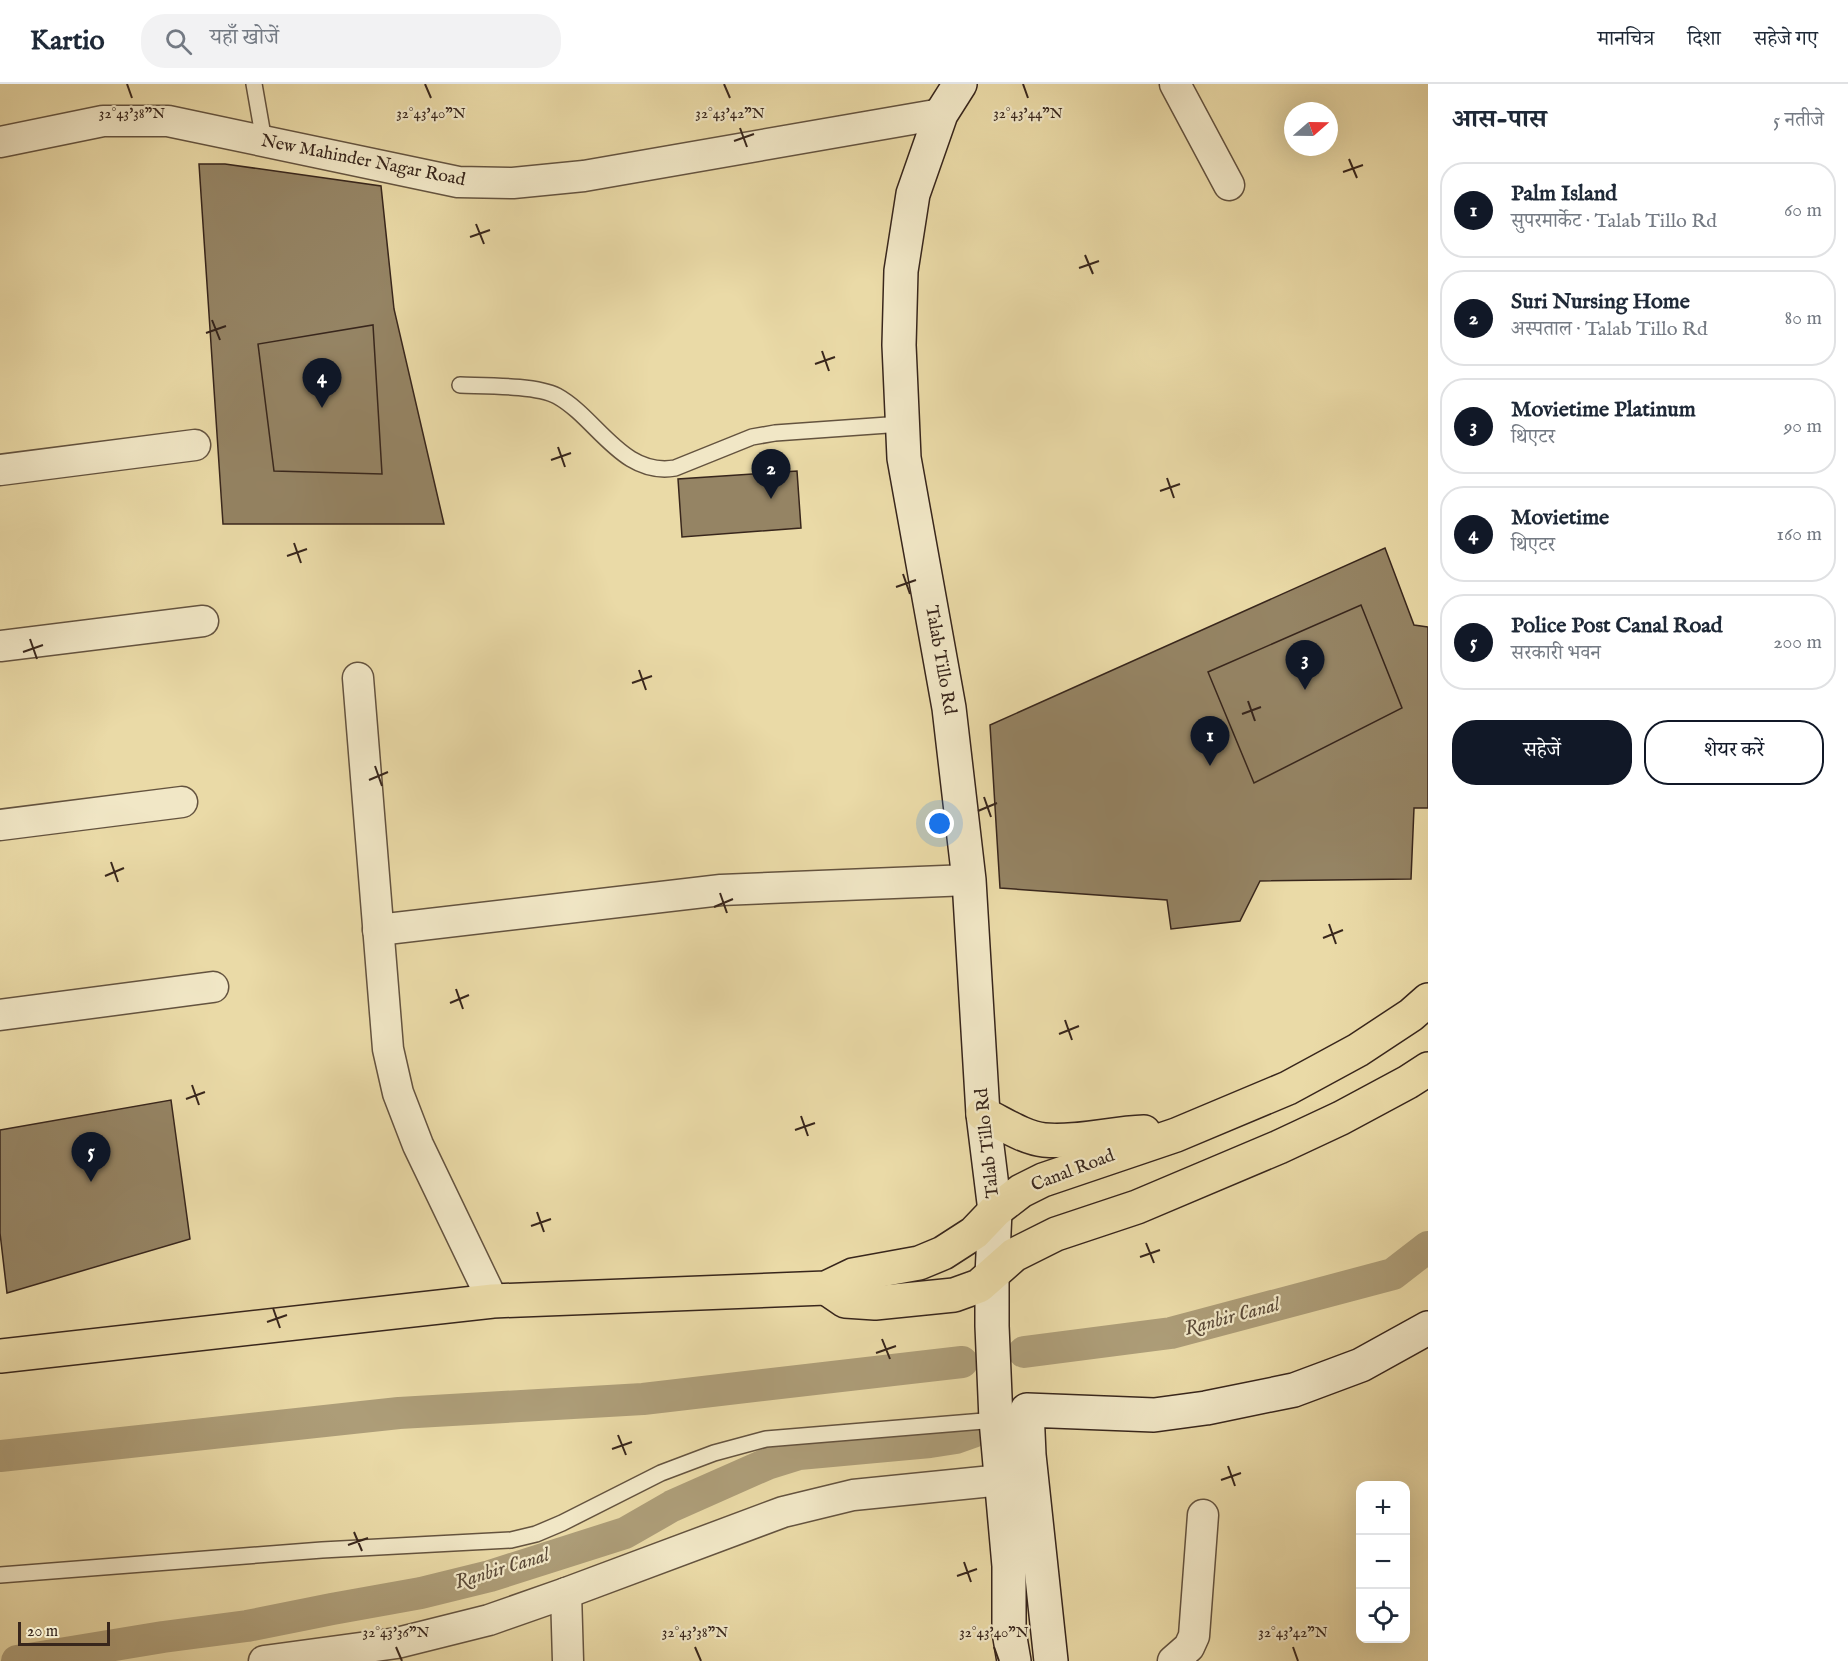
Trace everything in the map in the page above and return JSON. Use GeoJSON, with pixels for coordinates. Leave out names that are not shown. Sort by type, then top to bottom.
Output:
{"type":"FeatureCollection","features":[{"type":"Feature","properties":{"kind":"highway","name":"Canal Road"},"geometry":{"type":"LineString","coordinates":[[826,1288],[853,1275],[919,1263],[943,1253],[974,1233],[995,1211],[1021,1191],[1043,1180],[1185,1131],[1288,1088],[1358,1050],[1411,1016],[1428,1000]]}},
{"type":"Feature","properties":{"kind":"highway"},"geometry":{"type":"LineString","coordinates":[[0,1356],[492,1301],[826,1288],[845,1301],[874,1303],[954,1295],[979,1286],[1003,1266],[1056,1234],[1137,1207],[1279,1147],[1341,1118],[1428,1069]]}},
{"type":"Feature","properties":{"kind":"highway"},"geometry":{"type":"LineString","coordinates":[[983,1114],[1020,1132],[1043,1140],[1124,1132],[1185,1131]]}},
{"type":"Feature","properties":{"kind":"main road","name":"Talab Tillo Rd"},"geometry":{"type":"LineString","coordinates":[[960,84],[941,114],[913,194],[901,271],[899,345],[904,458],[949,708],[969,880],[983,1114],[995,1211]]}},
{"type":"Feature","properties":{"kind":"main road"},"geometry":{"type":"LineString","coordinates":[[995,1211],[1003,1266],[992,1326],[996,1420],[1009,1566],[1009,1632],[1014,1661]]}},
{"type":"Feature","properties":{"kind":"main road"},"geometry":{"type":"LineString","coordinates":[[1051,1661],[1026,1410],[1154,1415],[1283,1392],[1361,1365],[1428,1328]]}},
{"type":"Feature","properties":{"kind":"street"},"geometry":{"type":"LineString","coordinates":[[1175,84],[1229,185]]}},
{"type":"Feature","properties":{"kind":"street","name":"New Mahinder Nagar Road"},"geometry":{"type":"LineString","coordinates":[[0,142],[103,121],[168,121],[458,182],[513,183],[584,176],[941,114]]}},
{"type":"Feature","properties":{"kind":"street"},"geometry":{"type":"LineString","coordinates":[[0,470],[195,445]]}},
{"type":"Feature","properties":{"kind":"street"},"geometry":{"type":"LineString","coordinates":[[0,646],[202,621]]}},
{"type":"Feature","properties":{"kind":"street"},"geometry":{"type":"LineString","coordinates":[[358,678],[388,1049],[398,1093],[418,1145],[492,1301]]}},
{"type":"Feature","properties":{"kind":"street"},"geometry":{"type":"LineString","coordinates":[[0,825],[182,802]]}},
{"type":"Feature","properties":{"kind":"street"},"geometry":{"type":"LineString","coordinates":[[378,930],[721,890],[969,880]]}},
{"type":"Feature","properties":{"kind":"street"},"geometry":{"type":"LineString","coordinates":[[0,1015],[213,987]]}},
{"type":"Feature","properties":{"kind":"street"},"geometry":{"type":"LineString","coordinates":[[264,1661],[397,1643],[489,1620],[783,1512],[853,1495],[1002,1480]]}},
{"type":"Feature","properties":{"kind":"street"},"geometry":{"type":"LineString","coordinates":[[1173,1661],[1189,1647],[1194,1636],[1203,1515]]}},
{"type":"Feature","properties":{"kind":"street"},"geometry":{"type":"LineString","coordinates":[[566,1593],[567,1661]]}},
{"type":"Feature","properties":{"kind":"lane"},"geometry":{"type":"LineString","coordinates":[[254,84],[264,141]]}},
{"type":"Feature","properties":{"kind":"lane"},"geometry":{"type":"LineString","coordinates":[[460,385],[542,390],[557,396],[627,458],[645,467],[663,470],[675,468],[752,437],[902,424]]}},
{"type":"Feature","properties":{"kind":"lane"},"geometry":{"type":"LineString","coordinates":[[0,1575],[322,1550],[512,1539],[536,1534],[562,1523],[661,1473],[714,1453],[766,1439],[996,1420]]}},
{"type":"Feature","properties":{"kind":"building"},"geometry":{"type":"Polygon","coordinates":[[[199,164],[225,164],[381,186],[394,309],[444,524],[223,524],[199,164]]]}},
{"type":"Feature","properties":{"kind":"building"},"geometry":{"type":"Polygon","coordinates":[[[373,325],[382,474],[274,471],[258,344],[373,325]]]}},
{"type":"Feature","properties":{"kind":"building"},"geometry":{"type":"Polygon","coordinates":[[[797,471],[801,528],[682,537],[678,479],[797,471]]]}},
{"type":"Feature","properties":{"kind":"building"},"geometry":{"type":"Polygon","coordinates":[[[1385,548],[1414,625],[1428,627],[1428,808],[1414,808],[1411,879],[1260,881],[1240,921],[1171,929],[1167,900],[1000,888],[990,725],[1385,548]]]}},
{"type":"Feature","properties":{"kind":"building"},"geometry":{"type":"Polygon","coordinates":[[[1361,605],[1402,708],[1254,783],[1208,672],[1361,605]]]}},
{"type":"Feature","properties":{"kind":"building"},"geometry":{"type":"Polygon","coordinates":[[[171,1100],[190,1239],[7,1293],[0,1233],[0,1130],[171,1100]]]}},
{"type":"Feature","properties":{"kind":"waterway","name":"Ranbir Canal"},"geometry":{"type":"LineString","coordinates":[[1024,1352],[1171,1333],[1393,1274],[1428,1247]]}},
{"type":"Feature","properties":{"kind":"waterway","name":"Ranbir Canal"},"geometry":{"type":"LineString","coordinates":[[0,1456],[399,1413],[643,1399],[962,1362]]}},
{"type":"Feature","properties":{"kind":"waterway","name":"Ranbir Canal"},"geometry":{"type":"LineString","coordinates":[[17,1661],[247,1626],[421,1593],[490,1576],[625,1533],[672,1506],[767,1464],[799,1454],[930,1442],[956,1438],[973,1432]]}},
{"type":"Feature","properties":{"kind":"place","name":"Movietime"},"geometry":{"type":"Point","coordinates":[322,408]}},
{"type":"Feature","properties":{"kind":"place","name":"Suri Nursing Home"},"geometry":{"type":"Point","coordinates":[771,499]}},
{"type":"Feature","properties":{"kind":"place","name":"Movietime Platinum"},"geometry":{"type":"Point","coordinates":[1305,690]}},
{"type":"Feature","properties":{"kind":"place","name":"Palm Island"},"geometry":{"type":"Point","coordinates":[1210,766]}},
{"type":"Feature","properties":{"kind":"place","name":"Police Post Canal Road"},"geometry":{"type":"Point","coordinates":[91,1182]}}]}
